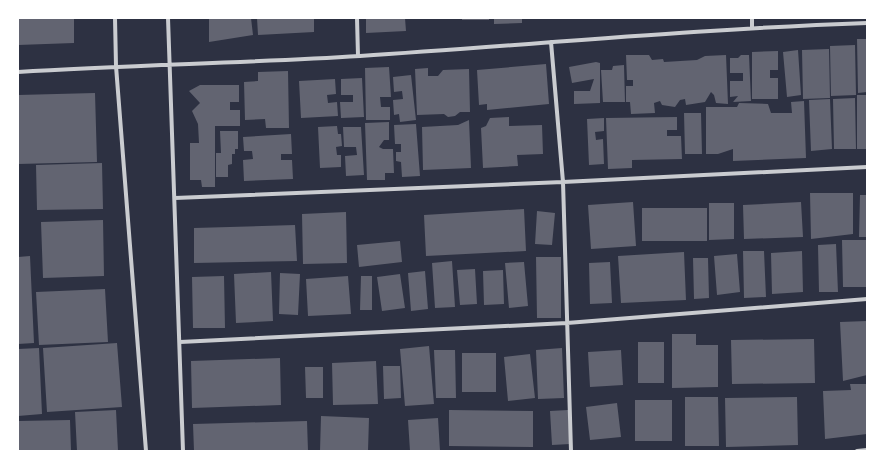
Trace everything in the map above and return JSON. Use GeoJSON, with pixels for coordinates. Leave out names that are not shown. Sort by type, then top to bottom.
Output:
{"type":"FeatureCollection","features":[{"type":"Feature","properties":{"kind":"street"},"geometry":{"type":"LineString","coordinates":[[115,18],[116,66],[146,451]]}},
{"type":"Feature","properties":{"kind":"street"},"geometry":{"type":"LineString","coordinates":[[168,18],[183,451]]}},
{"type":"Feature","properties":{"kind":"street"},"geometry":{"type":"LineString","coordinates":[[357,18],[358,56]]}},
{"type":"Feature","properties":{"kind":"street"},"geometry":{"type":"LineString","coordinates":[[752,18],[752,27]]}},
{"type":"Feature","properties":{"kind":"street"},"geometry":{"type":"LineString","coordinates":[[18,72],[116,66],[170,65],[358,56],[752,27],[867,23]]}},
{"type":"Feature","properties":{"kind":"street"},"geometry":{"type":"LineString","coordinates":[[551,42],[563,182],[571,451]]}},
{"type":"Feature","properties":{"kind":"street"},"geometry":{"type":"LineString","coordinates":[[174,198],[563,182],[867,167]]}},
{"type":"Feature","properties":{"kind":"street"},"geometry":{"type":"LineString","coordinates":[[180,342],[567,323],[867,300]]}},
{"type":"Feature","properties":{"kind":"street"},"geometry":{"type":"LineString","coordinates":[[857,451],[867,450]]}},
{"type":"Feature","properties":{"kind":"building"},"geometry":{"type":"Polygon","coordinates":[[[18,18],[74,18],[74,43],[18,45],[18,18]]]}},
{"type":"Feature","properties":{"kind":"building"},"geometry":{"type":"Polygon","coordinates":[[[209,18],[251,18],[253,35],[209,42],[209,18]]]}},
{"type":"Feature","properties":{"kind":"building"},"geometry":{"type":"Polygon","coordinates":[[[257,18],[314,18],[314,32],[258,35],[257,18]]]}},
{"type":"Feature","properties":{"kind":"building"},"geometry":{"type":"Polygon","coordinates":[[[366,18],[405,18],[406,31],[366,33],[366,18]]]}},
{"type":"Feature","properties":{"kind":"building"},"geometry":{"type":"Polygon","coordinates":[[[462,18],[489,18],[489,20],[462,20],[462,18]]]}},
{"type":"Feature","properties":{"kind":"building"},"geometry":{"type":"Polygon","coordinates":[[[494,18],[522,18],[522,23],[494,24],[494,18]]]}},
{"type":"Feature","properties":{"kind":"building"},"geometry":{"type":"Polygon","coordinates":[[[857,39],[867,39],[867,92],[858,93],[857,39]]]}},
{"type":"Feature","properties":{"kind":"building"},"geometry":{"type":"Polygon","coordinates":[[[855,45],[856,95],[831,96],[830,46],[855,45]]]}},
{"type":"Feature","properties":{"kind":"building"},"geometry":{"type":"Polygon","coordinates":[[[829,49],[830,98],[803,99],[802,50],[829,49]]]}},
{"type":"Feature","properties":{"kind":"building"},"geometry":{"type":"Polygon","coordinates":[[[798,50],[801,95],[787,97],[783,52],[798,50]]]}},
{"type":"Feature","properties":{"kind":"building"},"geometry":{"type":"Polygon","coordinates":[[[778,51],[778,70],[770,70],[770,78],[778,78],[778,99],[752,99],[752,52],[778,51]]]}},
{"type":"Feature","properties":{"kind":"building"},"geometry":{"type":"Polygon","coordinates":[[[626,55],[649,55],[652,60],[663,59],[664,62],[697,60],[705,56],[726,55],[728,104],[716,103],[714,95],[711,92],[705,102],[686,105],[685,99],[680,100],[675,107],[662,105],[660,101],[654,103],[655,113],[631,114],[630,102],[626,102],[626,86],[633,86],[633,80],[627,80],[626,55]]]}},
{"type":"Feature","properties":{"kind":"building"},"geometry":{"type":"Polygon","coordinates":[[[741,55],[749,55],[751,101],[733,102],[738,96],[730,97],[730,81],[743,81],[743,73],[730,73],[730,58],[738,58],[741,55]]]}},
{"type":"Feature","properties":{"kind":"building"},"geometry":{"type":"Polygon","coordinates":[[[596,62],[600,63],[600,103],[574,104],[574,91],[590,91],[594,79],[572,83],[569,67],[596,62]]]}},
{"type":"Feature","properties":{"kind":"building"},"geometry":{"type":"Polygon","coordinates":[[[546,64],[549,104],[487,110],[487,104],[479,105],[477,70],[546,64]]]}},
{"type":"Feature","properties":{"kind":"building"},"geometry":{"type":"Polygon","coordinates":[[[624,65],[625,102],[603,102],[601,70],[612,70],[613,66],[624,65]]]}},
{"type":"Feature","properties":{"kind":"building"},"geometry":{"type":"Polygon","coordinates":[[[389,67],[391,97],[380,97],[381,107],[390,107],[390,120],[366,120],[365,68],[389,67]]]}},
{"type":"Feature","properties":{"kind":"building"},"geometry":{"type":"Polygon","coordinates":[[[428,68],[428,76],[438,76],[443,70],[469,69],[470,112],[460,112],[455,116],[448,117],[444,114],[417,115],[415,69],[428,68]]]}},
{"type":"Feature","properties":{"kind":"building"},"geometry":{"type":"Polygon","coordinates":[[[288,71],[289,128],[266,128],[265,119],[245,120],[244,82],[258,81],[258,72],[288,71]]]}},
{"type":"Feature","properties":{"kind":"building"},"geometry":{"type":"Polygon","coordinates":[[[411,75],[416,120],[400,122],[399,114],[394,115],[393,100],[403,99],[402,91],[394,92],[393,77],[411,75]]]}},
{"type":"Feature","properties":{"kind":"building"},"geometry":{"type":"Polygon","coordinates":[[[362,78],[364,117],[341,118],[340,102],[353,102],[353,95],[341,95],[341,79],[362,78]]]}},
{"type":"Feature","properties":{"kind":"building"},"geometry":{"type":"Polygon","coordinates":[[[335,79],[336,94],[327,95],[328,103],[337,102],[338,116],[301,118],[299,81],[335,79]]]}},
{"type":"Feature","properties":{"kind":"building"},"geometry":{"type":"Polygon","coordinates":[[[200,85],[239,85],[239,102],[230,102],[230,110],[240,110],[240,126],[215,126],[215,187],[202,187],[201,180],[190,180],[190,143],[199,143],[198,124],[192,111],[200,103],[189,91],[200,85]]]}},
{"type":"Feature","properties":{"kind":"building"},"geometry":{"type":"Polygon","coordinates":[[[95,93],[97,162],[18,164],[18,95],[95,93]]]}},
{"type":"Feature","properties":{"kind":"building"},"geometry":{"type":"Polygon","coordinates":[[[857,95],[867,95],[867,149],[857,149],[857,95]]]}},
{"type":"Feature","properties":{"kind":"building"},"geometry":{"type":"Polygon","coordinates":[[[855,98],[856,149],[834,149],[833,99],[855,98]]]}},
{"type":"Feature","properties":{"kind":"building"},"geometry":{"type":"Polygon","coordinates":[[[830,99],[832,149],[811,151],[809,100],[830,99]]]}},
{"type":"Feature","properties":{"kind":"building"},"geometry":{"type":"Polygon","coordinates":[[[804,101],[806,158],[733,161],[733,149],[718,154],[706,154],[706,107],[737,107],[739,103],[768,104],[771,113],[792,113],[791,102],[804,101]]]}},
{"type":"Feature","properties":{"kind":"building"},"geometry":{"type":"Polygon","coordinates":[[[684,113],[701,113],[702,154],[685,154],[684,113]]]}},
{"type":"Feature","properties":{"kind":"building"},"geometry":{"type":"Polygon","coordinates":[[[509,117],[509,126],[542,125],[543,154],[517,155],[518,166],[483,168],[481,128],[486,126],[490,118],[509,117]]]}},
{"type":"Feature","properties":{"kind":"building"},"geometry":{"type":"Polygon","coordinates":[[[677,117],[677,130],[667,130],[667,136],[681,136],[682,159],[632,160],[632,168],[608,169],[606,118],[677,117]]]}},
{"type":"Feature","properties":{"kind":"building"},"geometry":{"type":"Polygon","coordinates":[[[604,118],[604,131],[595,132],[596,140],[603,139],[604,164],[589,165],[587,119],[604,118]]]}},
{"type":"Feature","properties":{"kind":"building"},"geometry":{"type":"Polygon","coordinates":[[[469,120],[471,168],[423,170],[422,127],[458,125],[469,120]]]}},
{"type":"Feature","properties":{"kind":"building"},"geometry":{"type":"Polygon","coordinates":[[[389,122],[389,140],[384,140],[379,147],[383,149],[393,149],[394,173],[385,173],[385,180],[367,180],[365,123],[389,122]]]}},
{"type":"Feature","properties":{"kind":"building"},"geometry":{"type":"Polygon","coordinates":[[[416,124],[420,176],[402,177],[401,162],[396,161],[396,152],[401,152],[401,144],[395,144],[394,125],[416,124]]]}},
{"type":"Feature","properties":{"kind":"building"},"geometry":{"type":"Polygon","coordinates":[[[337,126],[338,134],[341,134],[342,146],[336,147],[337,155],[341,155],[341,167],[320,168],[318,127],[337,126]]]}},
{"type":"Feature","properties":{"kind":"building"},"geometry":{"type":"Polygon","coordinates":[[[343,127],[361,127],[364,175],[346,176],[345,156],[357,155],[356,147],[344,147],[343,127]]]}},
{"type":"Feature","properties":{"kind":"building"},"geometry":{"type":"Polygon","coordinates":[[[220,131],[238,131],[238,149],[235,149],[235,154],[232,154],[232,164],[228,165],[228,177],[216,177],[216,153],[221,153],[220,131]]]}},
{"type":"Feature","properties":{"kind":"building"},"geometry":{"type":"Polygon","coordinates":[[[291,134],[292,154],[281,154],[281,160],[292,160],[293,179],[244,181],[243,160],[253,159],[252,151],[244,151],[243,137],[291,134]]]}},
{"type":"Feature","properties":{"kind":"building"},"geometry":{"type":"Polygon","coordinates":[[[102,163],[103,209],[37,210],[36,165],[102,163]]]}},
{"type":"Feature","properties":{"kind":"building"},"geometry":{"type":"Polygon","coordinates":[[[810,193],[853,193],[853,234],[811,239],[810,193]]]}},
{"type":"Feature","properties":{"kind":"building"},"geometry":{"type":"Polygon","coordinates":[[[860,195],[867,195],[867,237],[859,237],[860,195]]]}},
{"type":"Feature","properties":{"kind":"building"},"geometry":{"type":"Polygon","coordinates":[[[633,202],[636,246],[591,249],[588,205],[633,202]]]}},
{"type":"Feature","properties":{"kind":"building"},"geometry":{"type":"Polygon","coordinates":[[[801,202],[803,237],[744,239],[743,205],[801,202]]]}},
{"type":"Feature","properties":{"kind":"building"},"geometry":{"type":"Polygon","coordinates":[[[709,203],[734,203],[734,239],[709,240],[709,203]]]}},
{"type":"Feature","properties":{"kind":"building"},"geometry":{"type":"Polygon","coordinates":[[[642,208],[707,208],[707,241],[642,241],[642,208]]]}},
{"type":"Feature","properties":{"kind":"building"},"geometry":{"type":"Polygon","coordinates":[[[524,209],[526,251],[426,256],[424,215],[524,209]]]}},
{"type":"Feature","properties":{"kind":"building"},"geometry":{"type":"Polygon","coordinates":[[[537,211],[555,213],[552,245],[535,244],[537,211]]]}},
{"type":"Feature","properties":{"kind":"building"},"geometry":{"type":"Polygon","coordinates":[[[346,212],[347,263],[303,264],[302,214],[346,212]]]}},
{"type":"Feature","properties":{"kind":"building"},"geometry":{"type":"Polygon","coordinates":[[[103,220],[104,276],[43,278],[41,222],[103,220]]]}},
{"type":"Feature","properties":{"kind":"building"},"geometry":{"type":"Polygon","coordinates":[[[295,225],[297,261],[194,263],[194,228],[295,225]]]}},
{"type":"Feature","properties":{"kind":"building"},"geometry":{"type":"Polygon","coordinates":[[[842,240],[867,240],[867,287],[843,287],[842,240]]]}},
{"type":"Feature","properties":{"kind":"building"},"geometry":{"type":"Polygon","coordinates":[[[400,241],[402,262],[359,267],[357,245],[400,241]]]}},
{"type":"Feature","properties":{"kind":"building"},"geometry":{"type":"Polygon","coordinates":[[[836,244],[838,292],[819,292],[818,245],[836,244]]]}},
{"type":"Feature","properties":{"kind":"building"},"geometry":{"type":"Polygon","coordinates":[[[743,251],[764,251],[766,297],[744,298],[743,251]]]}},
{"type":"Feature","properties":{"kind":"building"},"geometry":{"type":"Polygon","coordinates":[[[802,251],[803,292],[772,294],[771,253],[802,251]]]}},
{"type":"Feature","properties":{"kind":"building"},"geometry":{"type":"Polygon","coordinates":[[[684,252],[686,300],[621,303],[618,256],[684,252]]]}},
{"type":"Feature","properties":{"kind":"building"},"geometry":{"type":"Polygon","coordinates":[[[737,254],[740,292],[717,295],[714,256],[737,254]]]}},
{"type":"Feature","properties":{"kind":"building"},"geometry":{"type":"Polygon","coordinates":[[[30,256],[34,343],[18,344],[18,257],[30,256]]]}},
{"type":"Feature","properties":{"kind":"building"},"geometry":{"type":"Polygon","coordinates":[[[536,257],[561,257],[561,318],[537,318],[536,257]]]}},
{"type":"Feature","properties":{"kind":"building"},"geometry":{"type":"Polygon","coordinates":[[[693,258],[708,258],[709,298],[694,299],[693,258]]]}},
{"type":"Feature","properties":{"kind":"building"},"geometry":{"type":"Polygon","coordinates":[[[452,261],[455,307],[435,308],[432,263],[452,261]]]}},
{"type":"Feature","properties":{"kind":"building"},"geometry":{"type":"Polygon","coordinates":[[[524,262],[528,306],[509,308],[505,263],[524,262]]]}},
{"type":"Feature","properties":{"kind":"building"},"geometry":{"type":"Polygon","coordinates":[[[610,262],[612,303],[590,304],[589,263],[610,262]]]}},
{"type":"Feature","properties":{"kind":"building"},"geometry":{"type":"Polygon","coordinates":[[[475,269],[477,304],[460,305],[457,270],[475,269]]]}},
{"type":"Feature","properties":{"kind":"building"},"geometry":{"type":"Polygon","coordinates":[[[503,270],[504,304],[484,305],[483,271],[503,270]]]}},
{"type":"Feature","properties":{"kind":"building"},"geometry":{"type":"Polygon","coordinates":[[[425,271],[428,309],[411,311],[408,273],[425,271]]]}},
{"type":"Feature","properties":{"kind":"building"},"geometry":{"type":"Polygon","coordinates":[[[271,272],[273,321],[236,323],[234,274],[271,272]]]}},
{"type":"Feature","properties":{"kind":"building"},"geometry":{"type":"Polygon","coordinates":[[[280,273],[300,274],[298,315],[279,314],[280,273]]]}},
{"type":"Feature","properties":{"kind":"building"},"geometry":{"type":"Polygon","coordinates":[[[400,274],[405,308],[382,311],[377,277],[400,274]]]}},
{"type":"Feature","properties":{"kind":"building"},"geometry":{"type":"Polygon","coordinates":[[[224,276],[225,328],[193,328],[192,277],[224,276]]]}},
{"type":"Feature","properties":{"kind":"building"},"geometry":{"type":"Polygon","coordinates":[[[348,276],[351,314],[308,316],[306,279],[348,276]]]}},
{"type":"Feature","properties":{"kind":"building"},"geometry":{"type":"Polygon","coordinates":[[[361,276],[372,276],[372,310],[360,310],[361,276]]]}},
{"type":"Feature","properties":{"kind":"building"},"geometry":{"type":"Polygon","coordinates":[[[105,289],[108,342],[39,345],[36,292],[105,289]]]}},
{"type":"Feature","properties":{"kind":"building"},"geometry":{"type":"Polygon","coordinates":[[[867,321],[867,375],[843,381],[840,322],[867,321]]]}},
{"type":"Feature","properties":{"kind":"building"},"geometry":{"type":"Polygon","coordinates":[[[672,334],[696,334],[696,345],[718,345],[718,387],[672,388],[672,334]]]}},
{"type":"Feature","properties":{"kind":"building"},"geometry":{"type":"Polygon","coordinates":[[[814,339],[815,383],[732,384],[731,340],[814,339]]]}},
{"type":"Feature","properties":{"kind":"building"},"geometry":{"type":"Polygon","coordinates":[[[638,342],[664,342],[664,383],[638,383],[638,342]]]}},
{"type":"Feature","properties":{"kind":"building"},"geometry":{"type":"Polygon","coordinates":[[[117,343],[122,407],[47,412],[43,348],[117,343]]]}},
{"type":"Feature","properties":{"kind":"building"},"geometry":{"type":"Polygon","coordinates":[[[429,346],[434,404],[405,406],[400,349],[429,346]]]}},
{"type":"Feature","properties":{"kind":"building"},"geometry":{"type":"Polygon","coordinates":[[[39,348],[42,414],[18,416],[18,349],[39,348]]]}},
{"type":"Feature","properties":{"kind":"building"},"geometry":{"type":"Polygon","coordinates":[[[562,348],[564,398],[538,399],[536,350],[562,348]]]}},
{"type":"Feature","properties":{"kind":"building"},"geometry":{"type":"Polygon","coordinates":[[[434,350],[455,350],[456,398],[436,398],[434,350]]]}},
{"type":"Feature","properties":{"kind":"building"},"geometry":{"type":"Polygon","coordinates":[[[621,350],[623,385],[590,387],[588,352],[621,350]]]}},
{"type":"Feature","properties":{"kind":"building"},"geometry":{"type":"Polygon","coordinates":[[[462,353],[496,353],[496,392],[462,392],[462,353]]]}},
{"type":"Feature","properties":{"kind":"building"},"geometry":{"type":"Polygon","coordinates":[[[530,354],[535,398],[508,401],[504,357],[530,354]]]}},
{"type":"Feature","properties":{"kind":"building"},"geometry":{"type":"Polygon","coordinates":[[[280,358],[281,405],[192,408],[191,361],[280,358]]]}},
{"type":"Feature","properties":{"kind":"building"},"geometry":{"type":"Polygon","coordinates":[[[376,361],[378,404],[333,405],[332,363],[376,361]]]}},
{"type":"Feature","properties":{"kind":"building"},"geometry":{"type":"Polygon","coordinates":[[[383,366],[400,366],[401,398],[384,399],[383,366]]]}},
{"type":"Feature","properties":{"kind":"building"},"geometry":{"type":"Polygon","coordinates":[[[305,367],[323,367],[323,398],[306,398],[305,367]]]}},
{"type":"Feature","properties":{"kind":"building"},"geometry":{"type":"Polygon","coordinates":[[[850,384],[867,384],[867,434],[825,439],[823,391],[851,390],[850,384]]]}},
{"type":"Feature","properties":{"kind":"building"},"geometry":{"type":"Polygon","coordinates":[[[685,397],[718,397],[719,446],[685,446],[685,397]]]}},
{"type":"Feature","properties":{"kind":"building"},"geometry":{"type":"Polygon","coordinates":[[[797,397],[798,445],[726,447],[725,398],[797,397]]]}},
{"type":"Feature","properties":{"kind":"building"},"geometry":{"type":"Polygon","coordinates":[[[635,400],[672,400],[672,441],[635,441],[635,400]]]}},
{"type":"Feature","properties":{"kind":"building"},"geometry":{"type":"Polygon","coordinates":[[[617,403],[621,437],[590,440],[586,407],[617,403]]]}},
{"type":"Feature","properties":{"kind":"building"},"geometry":{"type":"Polygon","coordinates":[[[116,410],[118,451],[77,451],[75,412],[116,410]]]}},
{"type":"Feature","properties":{"kind":"building"},"geometry":{"type":"Polygon","coordinates":[[[449,410],[533,411],[533,447],[449,446],[449,410]]]}},
{"type":"Feature","properties":{"kind":"building"},"geometry":{"type":"Polygon","coordinates":[[[568,410],[570,444],[552,445],[550,411],[568,410]]]}},
{"type":"Feature","properties":{"kind":"building"},"geometry":{"type":"Polygon","coordinates":[[[321,416],[369,418],[368,451],[320,451],[321,416]]]}},
{"type":"Feature","properties":{"kind":"building"},"geometry":{"type":"Polygon","coordinates":[[[438,418],[440,451],[410,451],[408,420],[438,418]]]}},
{"type":"Feature","properties":{"kind":"building"},"geometry":{"type":"Polygon","coordinates":[[[70,420],[71,451],[18,451],[18,421],[70,420]]]}},
{"type":"Feature","properties":{"kind":"building"},"geometry":{"type":"Polygon","coordinates":[[[307,421],[308,451],[194,451],[193,424],[307,421]]]}}]}
